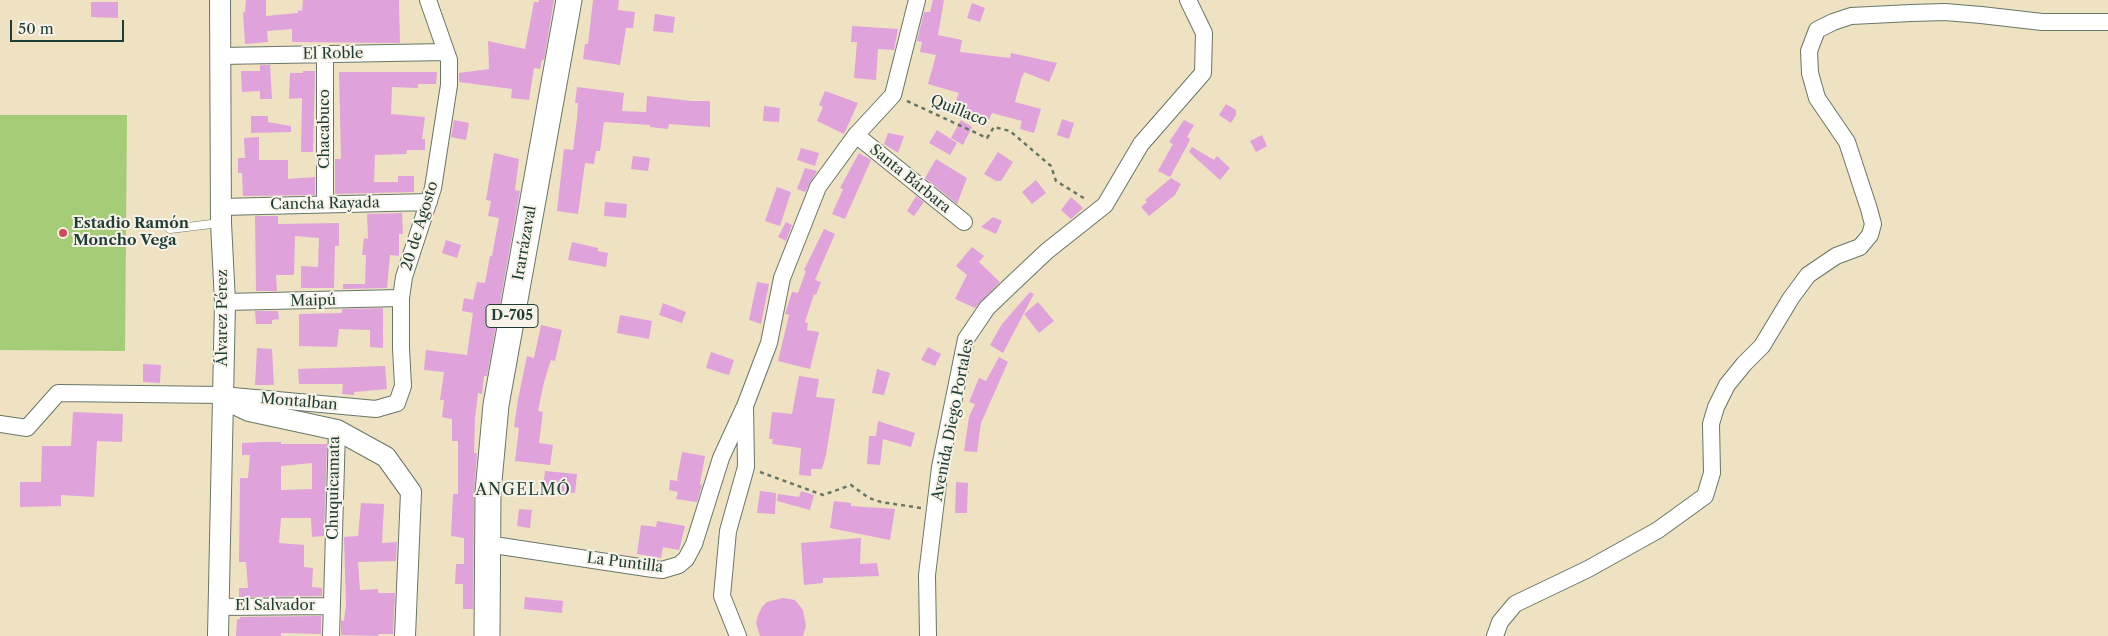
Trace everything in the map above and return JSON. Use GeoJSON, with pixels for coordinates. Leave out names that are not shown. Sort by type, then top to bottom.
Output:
{"type":"FeatureCollection","features":[{"type":"Feature","properties":{"kind":"main road","name":"Irarrázaval"},"geometry":{"type":"LineString","coordinates":[[487,636],[489,464],[496,405],[569,0]]}},
{"type":"Feature","properties":{"kind":"street","name":"Álvarez Pérez"},"geometry":{"type":"LineString","coordinates":[[218,636],[225,302],[221,215],[220,0]]}},
{"type":"Feature","properties":{"kind":"street","name":"20 de Agosto"},"geometry":{"type":"LineString","coordinates":[[376,409],[397,403],[403,386],[401,298],[407,264],[429,202],[449,85],[449,60],[428,0]]}},
{"type":"Feature","properties":{"kind":"street"},"geometry":{"type":"LineString","coordinates":[[893,95],[917,0]]}},
{"type":"Feature","properties":{"kind":"street","name":"Avenida Diego Portales"},"geometry":{"type":"LineString","coordinates":[[928,636],[927,575],[940,467],[966,339],[987,308],[1047,251],[1105,205],[1141,144],[1203,73],[1204,32],[1188,0]]}},
{"type":"Feature","properties":{"kind":"street"},"geometry":{"type":"LineString","coordinates":[[1495,636],[1500,622],[1515,604],[1588,569],[1658,530],[1704,496],[1712,472],[1711,424],[1716,407],[1727,385],[1762,346],[1808,275],[1836,256],[1860,247],[1870,236],[1872,224],[1869,209],[1847,142],[1817,98],[1810,73],[1808,51],[1817,30],[1832,22],[1851,16],[1920,13],[1981,14],[2042,22],[2108,22]]}},
{"type":"Feature","properties":{"kind":"street","name":"El Roble"},"geometry":{"type":"LineString","coordinates":[[220,56],[446,52]]}},
{"type":"Feature","properties":{"kind":"street","name":"Chacabuco"},"geometry":{"type":"LineString","coordinates":[[325,54],[325,204]]}},
{"type":"Feature","properties":{"kind":"street","name":"La Puntilla"},"geometry":{"type":"LineString","coordinates":[[487,544],[662,570],[679,565],[691,552],[721,458],[745,406],[769,343],[782,278],[818,187],[856,135],[893,95]]}},
{"type":"Feature","properties":{"kind":"street","name":"Santa Bárbara"},"geometry":{"type":"LineString","coordinates":[[856,135],[964,222]]}},
{"type":"Feature","properties":{"kind":"street","name":"Cancha Rayada"},"geometry":{"type":"LineString","coordinates":[[221,215],[325,204],[429,202]]}},
{"type":"Feature","properties":{"kind":"street","name":"Maipú"},"geometry":{"type":"LineString","coordinates":[[225,302],[401,298]]}},
{"type":"Feature","properties":{"kind":"street","name":"Montalban"},"geometry":{"type":"LineString","coordinates":[[0,424],[26,428],[58,393],[222,396],[376,409]]}},
{"type":"Feature","properties":{"kind":"street","name":"Chuquicamata"},"geometry":{"type":"LineString","coordinates":[[222,396],[248,411],[337,430],[331,636]]}},
{"type":"Feature","properties":{"kind":"street"},"geometry":{"type":"LineString","coordinates":[[738,636],[722,596],[728,531],[746,467],[745,406]]}},
{"type":"Feature","properties":{"kind":"street"},"geometry":{"type":"LineString","coordinates":[[337,430],[386,457],[411,492],[405,636]]}},
{"type":"Feature","properties":{"kind":"street","name":"El Salvador"},"geometry":{"type":"LineString","coordinates":[[218,607],[331,606]]}},
{"type":"Feature","properties":{"kind":"lane"},"geometry":{"type":"LineString","coordinates":[[170,229],[221,215]]}},
{"type":"Feature","properties":{"kind":"path","name":"Quillaco"},"geometry":{"type":"LineString","coordinates":[[893,95],[987,138],[994,128],[1010,132],[1051,166],[1056,181],[1085,199],[1105,205]]}},
{"type":"Feature","properties":{"kind":"path"},"geometry":{"type":"LineString","coordinates":[[746,467],[823,495],[851,485],[869,498],[881,502],[935,510]]}},
{"type":"Feature","properties":{"kind":"green space","name":"Estadio Ramón Moncho Vega"},"geometry":{"type":"Polygon","coordinates":[[[0,115],[127,115],[125,351],[0,350],[0,115]]]}},
{"type":"Feature","properties":{"kind":"building"},"geometry":{"type":"Polygon","coordinates":[[[246,0],[266,0],[266,16],[298,13],[298,10],[302,11],[303,0],[399,0],[400,43],[292,42],[292,29],[267,31],[268,42],[245,44],[243,12],[245,12],[246,0]]]}},
{"type":"Feature","properties":{"kind":"building"},"geometry":{"type":"Polygon","coordinates":[[[539,0],[554,0],[544,60],[542,60],[540,69],[534,68],[529,100],[511,98],[512,89],[459,82],[459,73],[489,69],[488,41],[525,49],[534,2],[539,2],[539,0]]]}},
{"type":"Feature","properties":{"kind":"building"},"geometry":{"type":"Polygon","coordinates":[[[593,0],[619,0],[618,10],[635,12],[633,28],[626,28],[620,65],[583,59],[585,44],[588,44],[593,0]]]}},
{"type":"Feature","properties":{"kind":"building"},"geometry":{"type":"Polygon","coordinates":[[[933,0],[944,0],[938,35],[962,40],[960,52],[1010,58],[1011,53],[1057,63],[1049,82],[1024,72],[1022,76],[1015,102],[1041,109],[1034,133],[1020,129],[1022,121],[992,113],[989,120],[952,110],[959,93],[928,84],[936,55],[920,52],[922,42],[917,41],[924,12],[930,12],[933,0]]]}},
{"type":"Feature","properties":{"kind":"building"},"geometry":{"type":"Polygon","coordinates":[[[91,2],[118,2],[118,18],[91,17],[91,2]]]}},
{"type":"Feature","properties":{"kind":"building"},"geometry":{"type":"Polygon","coordinates":[[[972,3],[985,8],[980,22],[967,18],[972,3]]]}},
{"type":"Feature","properties":{"kind":"building"},"geometry":{"type":"Polygon","coordinates":[[[655,14],[675,17],[673,33],[653,31],[655,14]]]}},
{"type":"Feature","properties":{"kind":"building"},"geometry":{"type":"Polygon","coordinates":[[[852,26],[898,29],[894,50],[878,49],[876,80],[854,78],[857,42],[851,42],[852,26]]]}},
{"type":"Feature","properties":{"kind":"building"},"geometry":{"type":"Polygon","coordinates":[[[260,65],[270,65],[272,99],[260,99],[260,91],[242,92],[241,71],[260,71],[260,65]]]}},
{"type":"Feature","properties":{"kind":"building"},"geometry":{"type":"Polygon","coordinates":[[[303,71],[315,71],[313,152],[301,152],[302,98],[289,99],[290,73],[303,73],[303,71]]]}},
{"type":"Feature","properties":{"kind":"building"},"geometry":{"type":"Polygon","coordinates":[[[339,72],[437,72],[436,84],[418,84],[418,88],[392,87],[391,114],[425,117],[422,139],[425,139],[425,150],[407,150],[406,154],[375,155],[374,182],[398,182],[398,176],[414,176],[414,192],[335,194],[335,159],[341,159],[339,72]]]}},
{"type":"Feature","properties":{"kind":"building"},"geometry":{"type":"Polygon","coordinates":[[[577,87],[624,93],[622,111],[646,112],[647,96],[710,101],[710,127],[669,124],[668,129],[650,127],[650,125],[604,122],[600,151],[596,151],[594,164],[585,163],[578,214],[557,211],[564,149],[573,150],[577,119],[578,103],[575,103],[577,87]]]}},
{"type":"Feature","properties":{"kind":"building"},"geometry":{"type":"Polygon","coordinates":[[[825,91],[858,103],[844,134],[817,121],[823,107],[819,105],[825,91]]]}},
{"type":"Feature","properties":{"kind":"building"},"geometry":{"type":"Polygon","coordinates":[[[1226,104],[1236,110],[1236,115],[1231,123],[1219,115],[1226,104]]]}},
{"type":"Feature","properties":{"kind":"building"},"geometry":{"type":"Polygon","coordinates":[[[764,106],[780,108],[779,122],[763,121],[764,106]]]}},
{"type":"Feature","properties":{"kind":"building"},"geometry":{"type":"Polygon","coordinates":[[[251,116],[268,116],[268,122],[291,126],[291,132],[251,133],[251,116]]]}},
{"type":"Feature","properties":{"kind":"building"},"geometry":{"type":"Polygon","coordinates":[[[1062,119],[1074,123],[1069,139],[1057,135],[1062,119]]]}},
{"type":"Feature","properties":{"kind":"building"},"geometry":{"type":"Polygon","coordinates":[[[454,120],[469,123],[466,140],[451,137],[454,120]]]}},
{"type":"Feature","properties":{"kind":"building"},"geometry":{"type":"Polygon","coordinates":[[[961,120],[972,127],[963,145],[951,138],[961,120]]]}},
{"type":"Feature","properties":{"kind":"building"},"geometry":{"type":"Polygon","coordinates":[[[1184,120],[1194,125],[1187,137],[1190,139],[1188,144],[1170,177],[1158,171],[1173,144],[1169,142],[1184,120]]]}},
{"type":"Feature","properties":{"kind":"building"},"geometry":{"type":"Polygon","coordinates":[[[937,130],[957,143],[950,155],[929,143],[937,130]]]}},
{"type":"Feature","properties":{"kind":"building"},"geometry":{"type":"Polygon","coordinates":[[[888,133],[904,136],[898,153],[884,144],[888,133]]]}},
{"type":"Feature","properties":{"kind":"building"},"geometry":{"type":"Polygon","coordinates":[[[1262,135],[1267,146],[1256,152],[1250,141],[1262,135]]]}},
{"type":"Feature","properties":{"kind":"building"},"geometry":{"type":"Polygon","coordinates":[[[259,137],[259,160],[288,160],[288,179],[315,177],[315,195],[243,196],[242,173],[238,173],[238,158],[245,158],[244,138],[259,137]]]}},
{"type":"Feature","properties":{"kind":"building"},"geometry":{"type":"Polygon","coordinates":[[[1192,147],[1214,160],[1217,156],[1230,168],[1220,180],[1189,152],[1192,147]]]}},
{"type":"Feature","properties":{"kind":"building"},"geometry":{"type":"Polygon","coordinates":[[[801,148],[819,153],[815,166],[797,160],[801,148]]]}},
{"type":"Feature","properties":{"kind":"building"},"geometry":{"type":"Polygon","coordinates":[[[998,152],[1013,162],[1001,181],[996,181],[984,174],[998,152]]]}},
{"type":"Feature","properties":{"kind":"building"},"geometry":{"type":"Polygon","coordinates":[[[494,153],[519,159],[515,190],[520,191],[487,376],[484,376],[482,394],[478,393],[474,453],[477,453],[474,492],[473,609],[463,609],[463,584],[455,584],[456,564],[464,564],[464,538],[451,536],[453,494],[458,494],[458,441],[452,441],[452,419],[442,417],[444,400],[440,400],[444,372],[424,370],[426,350],[467,355],[473,313],[462,311],[464,298],[473,300],[477,282],[485,283],[499,218],[488,216],[491,201],[486,200],[494,153]]]}},
{"type":"Feature","properties":{"kind":"building"},"geometry":{"type":"Polygon","coordinates":[[[859,153],[871,160],[845,219],[832,214],[843,189],[840,188],[859,153]]]}},
{"type":"Feature","properties":{"kind":"building"},"geometry":{"type":"Polygon","coordinates":[[[633,156],[650,158],[648,171],[631,169],[633,156]]]}},
{"type":"Feature","properties":{"kind":"building"},"geometry":{"type":"Polygon","coordinates":[[[936,159],[967,178],[957,204],[925,178],[936,159]]]}},
{"type":"Feature","properties":{"kind":"building"},"geometry":{"type":"Polygon","coordinates":[[[805,168],[817,171],[805,192],[797,189],[805,168]]]}},
{"type":"Feature","properties":{"kind":"building"},"geometry":{"type":"Polygon","coordinates":[[[1171,178],[1181,184],[1175,195],[1149,216],[1141,207],[1147,202],[1145,200],[1171,178]]]}},
{"type":"Feature","properties":{"kind":"building"},"geometry":{"type":"Polygon","coordinates":[[[1036,180],[1046,193],[1032,204],[1022,192],[1036,180]]]}},
{"type":"Feature","properties":{"kind":"building"},"geometry":{"type":"Polygon","coordinates":[[[777,187],[791,192],[780,226],[765,221],[777,187]]]}},
{"type":"Feature","properties":{"kind":"building"},"geometry":{"type":"Polygon","coordinates":[[[916,196],[924,202],[914,216],[907,211],[916,196]]]}},
{"type":"Feature","properties":{"kind":"building"},"geometry":{"type":"Polygon","coordinates":[[[1071,197],[1083,208],[1071,219],[1061,210],[1071,197]]]}},
{"type":"Feature","properties":{"kind":"building"},"geometry":{"type":"Polygon","coordinates":[[[605,202],[627,204],[626,218],[604,216],[605,202]]]}},
{"type":"Feature","properties":{"kind":"building"},"geometry":{"type":"Polygon","coordinates":[[[402,213],[403,234],[399,234],[399,256],[390,255],[387,288],[343,289],[343,284],[365,284],[366,255],[362,255],[364,238],[368,239],[367,214],[402,213]]]}},
{"type":"Feature","properties":{"kind":"building"},"geometry":{"type":"Polygon","coordinates":[[[255,216],[278,216],[278,224],[339,223],[339,246],[335,246],[334,288],[301,288],[301,266],[318,267],[319,238],[295,236],[294,275],[276,275],[277,291],[256,291],[255,216]]]}},
{"type":"Feature","properties":{"kind":"building"},"geometry":{"type":"Polygon","coordinates":[[[993,217],[1002,221],[996,234],[981,227],[993,217]]]}},
{"type":"Feature","properties":{"kind":"building"},"geometry":{"type":"Polygon","coordinates":[[[786,222],[792,225],[786,241],[778,237],[786,222]]]}},
{"type":"Feature","properties":{"kind":"building"},"geometry":{"type":"Polygon","coordinates":[[[824,229],[835,234],[815,280],[821,282],[816,295],[814,294],[805,322],[808,323],[807,330],[819,332],[810,369],[778,361],[789,315],[785,314],[792,292],[798,293],[806,271],[804,270],[824,229]]]}},
{"type":"Feature","properties":{"kind":"building"},"geometry":{"type":"Polygon","coordinates":[[[446,240],[461,245],[457,258],[442,253],[446,240]]]}},
{"type":"Feature","properties":{"kind":"building"},"geometry":{"type":"Polygon","coordinates":[[[572,242],[598,248],[598,251],[608,253],[606,267],[568,260],[572,242]]]}},
{"type":"Feature","properties":{"kind":"building"},"geometry":{"type":"Polygon","coordinates":[[[972,247],[984,256],[979,262],[1000,282],[975,308],[955,299],[967,275],[956,266],[972,247]]]}},
{"type":"Feature","properties":{"kind":"building"},"geometry":{"type":"Polygon","coordinates":[[[757,282],[769,284],[761,324],[749,320],[757,282]]]}},
{"type":"Feature","properties":{"kind":"building"},"geometry":{"type":"Polygon","coordinates":[[[1030,292],[1034,294],[1003,353],[990,345],[1002,324],[1030,292]]]}},
{"type":"Feature","properties":{"kind":"building"},"geometry":{"type":"Polygon","coordinates":[[[1038,302],[1054,321],[1039,333],[1024,314],[1038,302]]]}},
{"type":"Feature","properties":{"kind":"building"},"geometry":{"type":"Polygon","coordinates":[[[663,303],[686,312],[682,323],[659,315],[663,303]]]}},
{"type":"Feature","properties":{"kind":"building"},"geometry":{"type":"Polygon","coordinates":[[[383,308],[383,348],[370,347],[370,330],[339,329],[337,347],[299,346],[299,314],[342,313],[342,309],[383,308]]]}},
{"type":"Feature","properties":{"kind":"building"},"geometry":{"type":"Polygon","coordinates":[[[255,311],[278,311],[279,319],[272,320],[272,324],[256,324],[255,311]]]}},
{"type":"Feature","properties":{"kind":"building"},"geometry":{"type":"Polygon","coordinates":[[[620,315],[652,321],[649,339],[617,333],[620,315]]]}},
{"type":"Feature","properties":{"kind":"building"},"geometry":{"type":"Polygon","coordinates":[[[541,325],[562,330],[555,361],[551,360],[544,382],[538,411],[543,412],[539,443],[553,445],[550,465],[515,461],[519,428],[514,427],[518,400],[527,356],[534,358],[541,325]]]}},
{"type":"Feature","properties":{"kind":"building"},"geometry":{"type":"Polygon","coordinates":[[[928,347],[941,354],[935,366],[921,360],[928,347]]]}},
{"type":"Feature","properties":{"kind":"building"},"geometry":{"type":"Polygon","coordinates":[[[257,348],[272,349],[274,385],[255,385],[257,348]]]}},
{"type":"Feature","properties":{"kind":"building"},"geometry":{"type":"Polygon","coordinates":[[[711,352],[734,360],[729,375],[706,368],[711,352]]]}},
{"type":"Feature","properties":{"kind":"building"},"geometry":{"type":"Polygon","coordinates":[[[999,357],[1008,362],[981,423],[977,452],[964,451],[969,417],[975,404],[969,402],[979,378],[986,381],[999,357]]]}},
{"type":"Feature","properties":{"kind":"building"},"geometry":{"type":"Polygon","coordinates":[[[143,364],[161,365],[160,383],[143,382],[143,364]]]}},
{"type":"Feature","properties":{"kind":"building"},"geometry":{"type":"Polygon","coordinates":[[[385,366],[387,389],[354,392],[354,395],[342,394],[343,384],[299,384],[298,369],[385,366]]]}},
{"type":"Feature","properties":{"kind":"building"},"geometry":{"type":"Polygon","coordinates":[[[877,369],[890,373],[884,395],[872,393],[877,369]]]}},
{"type":"Feature","properties":{"kind":"building"},"geometry":{"type":"Polygon","coordinates":[[[799,376],[819,379],[816,397],[835,399],[822,469],[811,469],[811,476],[799,475],[801,448],[772,444],[773,439],[769,439],[772,412],[792,414],[799,376]]]}},
{"type":"Feature","properties":{"kind":"building"},"geometry":{"type":"Polygon","coordinates":[[[73,412],[123,414],[122,442],[97,441],[94,497],[61,495],[61,506],[20,507],[20,482],[41,482],[42,446],[71,446],[73,412]]]}},
{"type":"Feature","properties":{"kind":"building"},"geometry":{"type":"Polygon","coordinates":[[[878,421],[915,433],[911,447],[883,439],[880,465],[867,464],[869,436],[876,436],[878,421]]]}},
{"type":"Feature","properties":{"kind":"building"},"geometry":{"type":"Polygon","coordinates":[[[242,443],[327,444],[324,536],[312,537],[311,518],[281,518],[279,543],[304,545],[304,567],[313,568],[312,587],[322,588],[322,596],[239,597],[239,588],[248,588],[246,562],[239,562],[240,478],[248,478],[250,455],[242,455],[242,443]],[[312,463],[281,466],[281,490],[312,489],[312,463]]]}},
{"type":"Feature","properties":{"kind":"building"},"geometry":{"type":"Polygon","coordinates":[[[682,452],[705,456],[700,484],[702,485],[697,502],[676,499],[678,492],[669,490],[670,480],[679,481],[677,479],[682,452]]]}},
{"type":"Feature","properties":{"kind":"building"},"geometry":{"type":"Polygon","coordinates":[[[545,471],[577,474],[575,493],[543,489],[545,471]]]}},
{"type":"Feature","properties":{"kind":"building"},"geometry":{"type":"Polygon","coordinates":[[[956,482],[968,483],[967,513],[955,513],[956,482]]]}},
{"type":"Feature","properties":{"kind":"building"},"geometry":{"type":"Polygon","coordinates":[[[760,491],[776,493],[775,514],[757,513],[760,491]]]}},
{"type":"Feature","properties":{"kind":"building"},"geometry":{"type":"Polygon","coordinates":[[[801,491],[814,495],[810,510],[777,501],[778,494],[799,497],[801,491]]]}},
{"type":"Feature","properties":{"kind":"building"},"geometry":{"type":"Polygon","coordinates":[[[834,501],[851,503],[851,506],[895,509],[890,540],[830,528],[834,501]]]}},
{"type":"Feature","properties":{"kind":"building"},"geometry":{"type":"Polygon","coordinates":[[[361,503],[384,504],[382,543],[397,542],[396,561],[358,562],[360,590],[378,589],[378,593],[395,593],[393,634],[378,634],[379,636],[341,635],[341,620],[344,621],[346,605],[344,537],[358,536],[361,503]]]}},
{"type":"Feature","properties":{"kind":"building"},"geometry":{"type":"Polygon","coordinates":[[[519,509],[532,510],[530,528],[517,526],[519,509]]]}},
{"type":"Feature","properties":{"kind":"building"},"geometry":{"type":"Polygon","coordinates":[[[657,521],[685,526],[679,550],[663,547],[661,558],[637,554],[641,525],[656,527],[657,521]]]}},
{"type":"Feature","properties":{"kind":"building"},"geometry":{"type":"Polygon","coordinates":[[[861,538],[860,564],[877,563],[879,576],[823,578],[823,583],[804,585],[801,543],[861,538]]]}},
{"type":"Feature","properties":{"kind":"building"},"geometry":{"type":"Polygon","coordinates":[[[525,597],[563,601],[562,613],[524,609],[525,597]]]}},
{"type":"Feature","properties":{"kind":"building"},"geometry":{"type":"Polygon","coordinates":[[[783,598],[795,600],[803,610],[806,626],[803,636],[760,636],[756,623],[762,607],[767,602],[783,598]]]}},
{"type":"Feature","properties":{"kind":"building"},"geometry":{"type":"Polygon","coordinates":[[[321,616],[321,634],[281,633],[281,636],[236,636],[237,619],[240,619],[240,617],[321,616]]]}},
{"type":"Feature","properties":{"kind":"place","name":"Estadio Ramón Moncho Vega"},"geometry":{"type":"Point","coordinates":[63,233]}},
{"type":"Feature","properties":{"kind":"district","name":"ANGELMÓ"},"geometry":{"type":"Point","coordinates":[523,490]}}]}
